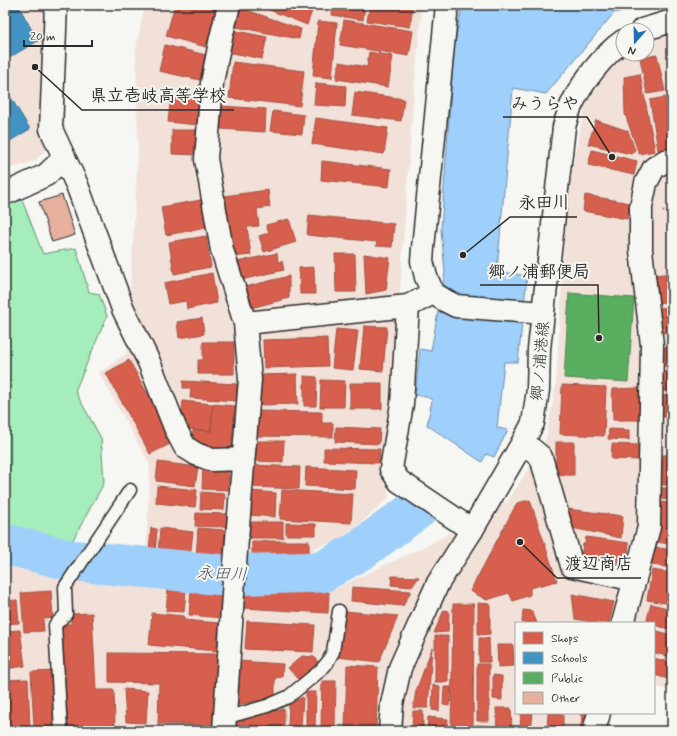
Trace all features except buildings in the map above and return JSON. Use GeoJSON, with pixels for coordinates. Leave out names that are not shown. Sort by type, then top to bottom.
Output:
{"type":"FeatureCollection","features":[{"type":"Feature","properties":{"kind":"street"},"geometry":{"type":"LineString","coordinates":[[56,5],[51,129],[77,185],[123,309],[185,447],[196,454],[212,460],[243,459]]}},
{"type":"Feature","properties":{"kind":"street"},"geometry":{"type":"LineString","coordinates":[[225,723],[234,574],[250,379],[245,323],[222,250],[206,159],[212,82],[229,5]]}},
{"type":"Feature","properties":{"kind":"street"},"geometry":{"type":"LineString","coordinates":[[245,323],[408,306],[433,293],[426,277],[422,261],[447,5]]}},
{"type":"Feature","properties":{"kind":"street"},"geometry":{"type":"LineString","coordinates":[[655,26],[672,21]]}},
{"type":"Feature","properties":{"kind":"street"},"geometry":{"type":"LineString","coordinates":[[534,312],[564,127],[571,106],[592,72],[607,54],[615,48]]}},
{"type":"Feature","properties":{"kind":"street"},"geometry":{"type":"LineString","coordinates":[[5,192],[9,192],[46,175],[64,158]]}},
{"type":"Feature","properties":{"kind":"street"},"geometry":{"type":"LineString","coordinates":[[623,622],[649,528],[652,345],[641,250],[641,207],[646,183],[654,168],[665,161],[672,160]]}},
{"type":"Feature","properties":{"kind":"street","name":"郷ノ浦港線"},"geometry":{"type":"LineString","coordinates":[[390,731],[392,704],[400,668],[438,583],[472,530],[533,423],[536,403],[534,312],[456,306],[433,293]]}},
{"type":"Feature","properties":{"kind":"street"},"geometry":{"type":"LineString","coordinates":[[408,306],[402,404],[391,469],[399,482],[472,530]]}},
{"type":"Feature","properties":{"kind":"street"},"geometry":{"type":"LineString","coordinates":[[523,442],[541,457],[572,566],[635,580]]}},
{"type":"Feature","properties":{"kind":"street"},"geometry":{"type":"LineString","coordinates":[[594,731],[599,714]]}},
{"type":"Feature","properties":{"kind":"lane"},"geometry":{"type":"LineString","coordinates":[[61,731],[55,625],[66,614],[65,587],[130,490]]}},
{"type":"Feature","properties":{"kind":"lane"},"geometry":{"type":"LineString","coordinates":[[225,723],[235,715],[267,706],[288,697],[322,670],[333,652],[339,611]]}},
{"type":"Feature","properties":{"kind":"shaded area"},"geometry":{"type":"Polygon","coordinates":[[[5,5],[65,5],[65,129],[35,161],[5,170],[5,5]]]}},
{"type":"Feature","properties":{"kind":"shaded area"},"geometry":{"type":"Polygon","coordinates":[[[145,5],[422,5],[413,100],[387,479],[389,497],[359,525],[336,541],[314,548],[313,560],[248,562],[146,557],[150,465],[99,373],[127,353],[138,151],[136,49],[145,5]]]}},
{"type":"Feature","properties":{"kind":"shaded area"},"geometry":{"type":"Polygon","coordinates":[[[672,34],[672,691],[655,686],[655,622],[515,622],[515,714],[611,714],[607,731],[5,731],[5,559],[12,557],[91,578],[338,587],[428,545],[508,501],[545,443],[556,385],[567,197],[585,105],[615,62],[655,62],[655,39],[672,34]]]}},
{"type":"Feature","properties":{"kind":"green space"},"geometry":{"type":"Polygon","coordinates":[[[22,200],[43,254],[76,248],[89,292],[99,294],[107,316],[75,391],[101,438],[104,483],[70,545],[36,541],[5,540],[5,204],[22,200]]]}},
{"type":"Feature","properties":{"kind":"water"},"geometry":{"type":"Polygon","coordinates":[[[462,5],[637,5],[638,7],[614,13],[546,94],[513,88],[497,271],[527,276],[518,362],[504,362],[497,428],[508,430],[494,457],[486,454],[482,462],[427,425],[432,400],[427,397],[415,395],[420,349],[431,351],[445,272],[441,230],[454,47],[462,5]]]}},
{"type":"Feature","properties":{"kind":"waterway","name":"永田川"},"geometry":{"type":"LineString","coordinates":[[5,547],[14,546],[68,560],[224,575],[322,572],[359,551],[420,507]]}},
{"type":"Feature","properties":{"kind":"place","name":"県立壱岐高等学校"},"geometry":{"type":"Point","coordinates":[35,67]}},
{"type":"Feature","properties":{"kind":"place","name":"みうらや"},"geometry":{"type":"Point","coordinates":[612,157]}},
{"type":"Feature","properties":{"kind":"place","name":"永田川"},"geometry":{"type":"Point","coordinates":[463,255]}},
{"type":"Feature","properties":{"kind":"place","name":"郷ノ浦郵便局"},"geometry":{"type":"Point","coordinates":[599,338]}},
{"type":"Feature","properties":{"kind":"place","name":"渡辺商店"},"geometry":{"type":"Point","coordinates":[520,542]}}]}
